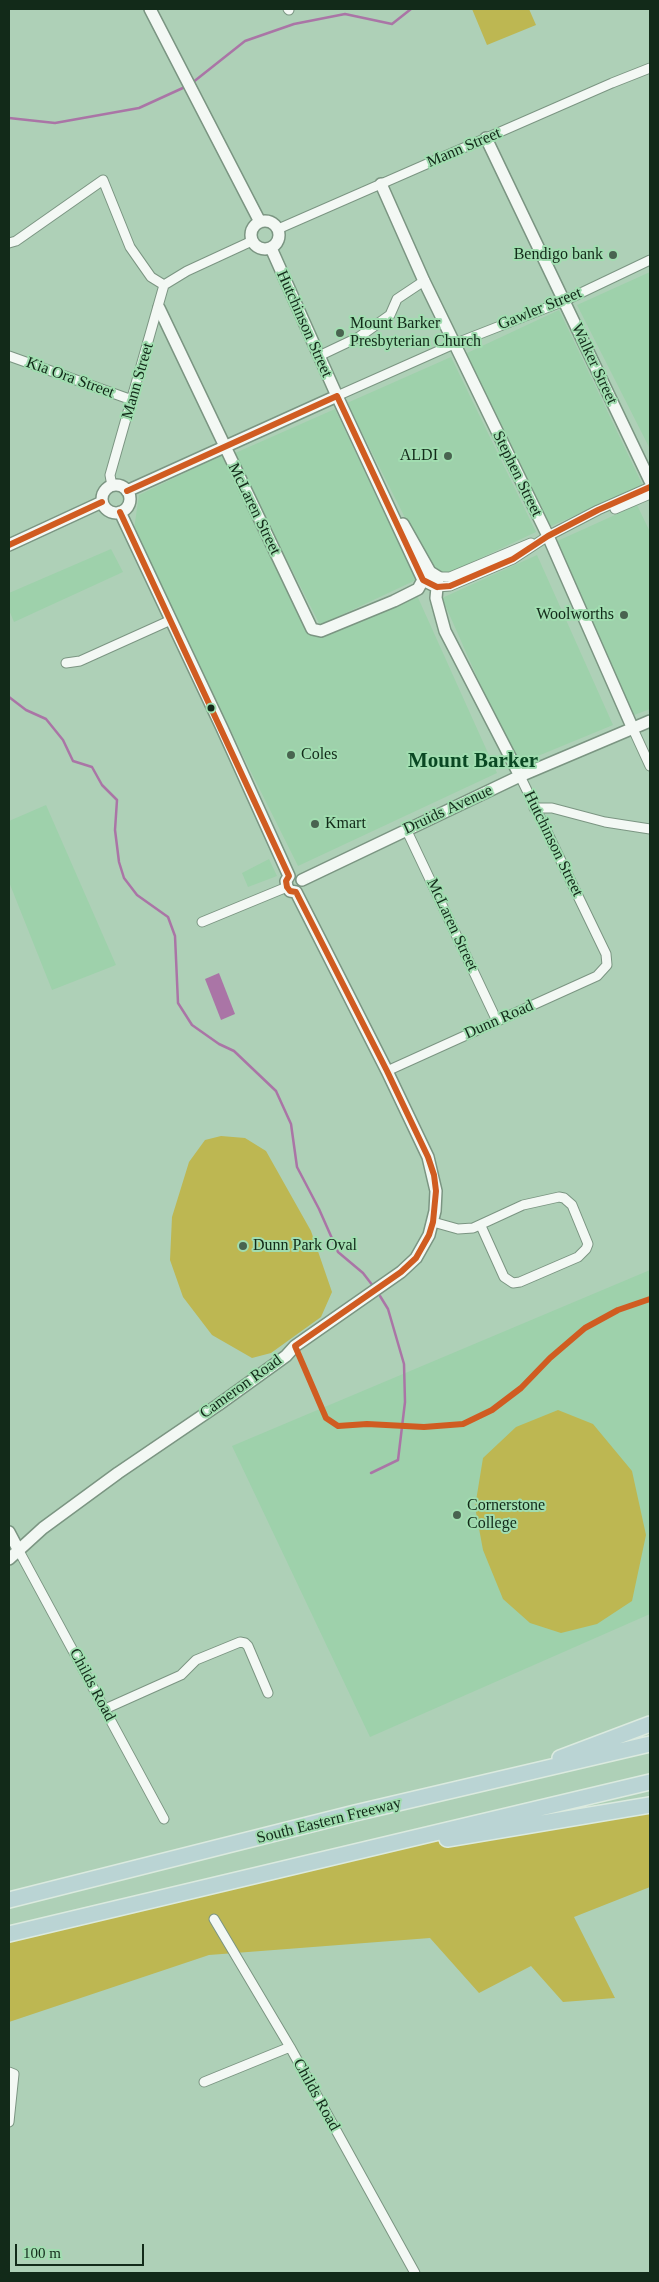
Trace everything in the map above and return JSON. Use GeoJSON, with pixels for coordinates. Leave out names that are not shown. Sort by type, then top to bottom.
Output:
{"type":"FeatureCollection","features":[{"type":"Feature","properties":{"kind":"highway"},"geometry":{"type":"LineString","coordinates":[[512,1777],[650,1724]]}},
{"type":"Feature","properties":{"kind":"highway","name":"South Eastern Freeway"},"geometry":{"type":"LineString","coordinates":[[9,1900],[355,1814],[650,1744]]}},
{"type":"Feature","properties":{"kind":"highway"},"geometry":{"type":"LineString","coordinates":[[9,1934],[650,1782]]}},
{"type":"Feature","properties":{"kind":"highway"},"geometry":{"type":"LineString","coordinates":[[347,1853],[376,1852],[650,1805]]}},
{"type":"Feature","properties":{"kind":"street"},"geometry":{"type":"LineString","coordinates":[[150,9],[260,222]]}},
{"type":"Feature","properties":{"kind":"street","name":"Mann Street"},"geometry":{"type":"LineString","coordinates":[[278,230],[650,68]]}},
{"type":"Feature","properties":{"kind":"street","name":"Walker Street"},"geometry":{"type":"LineString","coordinates":[[486,138],[650,481]]}},
{"type":"Feature","properties":{"kind":"street"},"geometry":{"type":"LineString","coordinates":[[9,243],[16,241],[103,180],[130,247],[151,277],[164,285],[187,271],[252,241]]}},
{"type":"Feature","properties":{"kind":"street","name":"Stephen Street"},"geometry":{"type":"LineString","coordinates":[[380,184],[454,344],[548,536],[650,766]]}},
{"type":"Feature","properties":{"kind":"street"},"geometry":{"type":"LineString","coordinates":[[260,222],[269,222],[278,230],[278,242],[271,248],[258,248],[252,241],[251,232],[260,222]]}},
{"type":"Feature","properties":{"kind":"street","name":"Hutchinson Street"},"geometry":{"type":"LineString","coordinates":[[271,248],[337,396],[423,580]]}},
{"type":"Feature","properties":{"kind":"street","name":"Gawler Street"},"geometry":{"type":"LineString","coordinates":[[127,491],[454,344],[564,301],[650,260]]}},
{"type":"Feature","properties":{"kind":"street"},"geometry":{"type":"LineString","coordinates":[[319,356],[359,337],[390,315],[397,299],[424,281]]}},
{"type":"Feature","properties":{"kind":"street","name":"Mann Street"},"geometry":{"type":"LineString","coordinates":[[112,486],[110,475],[164,285]]}},
{"type":"Feature","properties":{"kind":"street","name":"McLaren Street"},"geometry":{"type":"LineString","coordinates":[[159,308],[312,629],[320,631],[394,602],[418,589],[423,580]]}},
{"type":"Feature","properties":{"kind":"street","name":"Kia Ora Street"},"geometry":{"type":"LineString","coordinates":[[9,356],[132,400]]}},
{"type":"Feature","properties":{"kind":"street","name":"Hutchinson Street"},"geometry":{"type":"LineString","coordinates":[[377,480],[430,572],[438,582],[436,598],[445,631],[520,776],[606,954],[607,965]]}},
{"type":"Feature","properties":{"kind":"street"},"geometry":{"type":"LineString","coordinates":[[119,485],[127,491],[130,502],[120,512],[111,512],[104,507],[102,502],[103,493],[112,486],[119,485]]}},
{"type":"Feature","properties":{"kind":"street"},"geometry":{"type":"LineString","coordinates":[[423,580],[450,586],[512,559],[548,536],[650,486]]}},
{"type":"Feature","properties":{"kind":"street"},"geometry":{"type":"LineString","coordinates":[[548,536],[650,494]]}},
{"type":"Feature","properties":{"kind":"street"},"geometry":{"type":"LineString","coordinates":[[9,545],[102,502]]}},
{"type":"Feature","properties":{"kind":"street","name":"Cameron Road"},"geometry":{"type":"LineString","coordinates":[[9,1559],[43,1528],[218,1405],[286,1356],[295,1346],[401,1272],[416,1258],[429,1235],[433,1222],[436,1191],[434,1175],[428,1157],[387,1071],[291,885],[120,512]]}},
{"type":"Feature","properties":{"kind":"street"},"geometry":{"type":"LineString","coordinates":[[66,663],[80,661],[171,620]]}},
{"type":"Feature","properties":{"kind":"street","name":"Druids Avenue"},"geometry":{"type":"LineString","coordinates":[[291,885],[302,888],[302,880],[406,830],[520,776],[650,722]]}},
{"type":"Feature","properties":{"kind":"street"},"geometry":{"type":"LineString","coordinates":[[534,808],[552,808],[605,822],[650,829]]}},
{"type":"Feature","properties":{"kind":"street","name":"McLaren Street"},"geometry":{"type":"LineString","coordinates":[[406,830],[496,1021]]}},
{"type":"Feature","properties":{"kind":"street"},"geometry":{"type":"LineString","coordinates":[[202,922],[291,885]]}},
{"type":"Feature","properties":{"kind":"street","name":"Dunn Road"},"geometry":{"type":"LineString","coordinates":[[387,1071],[597,976],[607,965]]}},
{"type":"Feature","properties":{"kind":"street"},"geometry":{"type":"LineString","coordinates":[[433,1222],[465,1229],[481,1226],[523,1205],[559,1196],[572,1205],[588,1244],[578,1257],[520,1282],[513,1283],[504,1277],[481,1226]]}},
{"type":"Feature","properties":{"kind":"street"},"geometry":{"type":"LineString","coordinates":[[9,1532],[19,1551]]}},
{"type":"Feature","properties":{"kind":"street","name":"Childs Road"},"geometry":{"type":"LineString","coordinates":[[19,1551],[164,1819]]}},
{"type":"Feature","properties":{"kind":"street"},"geometry":{"type":"LineString","coordinates":[[105,1709],[181,1675],[196,1660],[240,1642],[248,1646],[268,1693]]}},
{"type":"Feature","properties":{"kind":"street","name":"Childs Road"},"geometry":{"type":"LineString","coordinates":[[214,1919],[290,2048],[415,2273]]}},
{"type":"Feature","properties":{"kind":"street"},"geometry":{"type":"LineString","coordinates":[[204,2082],[290,2048]]}},
{"type":"Feature","properties":{"kind":"street"},"geometry":{"type":"LineString","coordinates":[[9,2072],[14,2074],[9,2122]]}},
{"type":"Feature","properties":{"kind":"shaded area"},"geometry":{"type":"Polygon","coordinates":[[[472,9],[529,9],[536,25],[487,45],[472,9]]]}},
{"type":"Feature","properties":{"kind":"shaded area"},"geometry":{"type":"Polygon","coordinates":[[[650,272],[650,449],[577,305],[650,272]]]}},
{"type":"Feature","properties":{"kind":"shaded area"},"geometry":{"type":"Polygon","coordinates":[[[559,310],[643,486],[542,530],[465,354],[559,310]]]}},
{"type":"Feature","properties":{"kind":"shaded area"},"geometry":{"type":"Polygon","coordinates":[[[451,357],[536,532],[436,579],[347,403],[451,357]]]}},
{"type":"Feature","properties":{"kind":"shaded area"},"geometry":{"type":"Polygon","coordinates":[[[335,409],[416,580],[320,625],[233,454],[335,409]]]}},
{"type":"Feature","properties":{"kind":"shaded area"},"geometry":{"type":"Polygon","coordinates":[[[222,455],[314,632],[415,591],[497,773],[298,866],[134,529],[139,495],[222,455]]]}},
{"type":"Feature","properties":{"kind":"shaded area"},"geometry":{"type":"Polygon","coordinates":[[[637,505],[650,532],[650,709],[629,717],[553,543],[637,505]]]}},
{"type":"Feature","properties":{"kind":"shaded area"},"geometry":{"type":"Polygon","coordinates":[[[111,549],[123,572],[14,622],[9,610],[9,593],[111,549]]]}},
{"type":"Feature","properties":{"kind":"shaded area"},"geometry":{"type":"Polygon","coordinates":[[[537,555],[613,725],[516,765],[442,598],[537,555]]]}},
{"type":"Feature","properties":{"kind":"shaded area"},"geometry":{"type":"Polygon","coordinates":[[[46,805],[116,965],[52,990],[9,882],[9,821],[46,805]]]}},
{"type":"Feature","properties":{"kind":"shaded area"},"geometry":{"type":"Polygon","coordinates":[[[269,859],[277,876],[248,887],[242,873],[269,859]]]}},
{"type":"Feature","properties":{"kind":"shaded area"},"geometry":{"type":"Polygon","coordinates":[[[219,973],[235,1014],[221,1020],[205,979],[219,973]]]}},
{"type":"Feature","properties":{"kind":"shaded area","name":"Dunn Park Oval"},"geometry":{"type":"Polygon","coordinates":[[[221,1136],[245,1138],[266,1151],[311,1231],[332,1292],[321,1317],[271,1353],[252,1358],[212,1335],[183,1297],[170,1260],[172,1217],[189,1162],[205,1140],[221,1136]]]}},
{"type":"Feature","properties":{"kind":"shaded area","name":"Cornerstone College"},"geometry":{"type":"Polygon","coordinates":[[[650,1270],[650,1614],[370,1737],[232,1446],[650,1270]]]}},
{"type":"Feature","properties":{"kind":"shaded area"},"geometry":{"type":"Polygon","coordinates":[[[558,1410],[593,1424],[632,1471],[646,1535],[632,1601],[597,1624],[561,1633],[530,1623],[503,1599],[483,1550],[475,1507],[483,1458],[516,1427],[558,1410]]]}},
{"type":"Feature","properties":{"kind":"shaded area"},"geometry":{"type":"Polygon","coordinates":[[[650,1805],[650,1887],[574,1917],[615,1998],[563,2002],[531,1966],[479,1993],[430,1938],[209,1955],[9,2022],[9,1934],[376,1851],[650,1805]]]}},
{"type":"Feature","properties":{"kind":"waterway"},"geometry":{"type":"LineString","coordinates":[[192,83],[245,41],[294,24],[345,14],[392,24],[411,9]]}},
{"type":"Feature","properties":{"kind":"waterway"},"geometry":{"type":"LineString","coordinates":[[9,118],[55,123],[139,108],[185,87]]}},
{"type":"Feature","properties":{"kind":"waterway"},"geometry":{"type":"LineString","coordinates":[[9,697],[26,710],[46,719],[63,740],[73,761],[92,767],[102,785],[117,800],[115,830],[119,862],[124,878],[137,895],[168,917],[175,936],[178,1003],[192,1025],[219,1044],[234,1051],[276,1091],[291,1124],[297,1167],[319,1209],[338,1252],[363,1273],[373,1286]]}},
{"type":"Feature","properties":{"kind":"waterway"},"geometry":{"type":"LineString","coordinates":[[371,1473],[398,1460],[405,1402],[404,1364],[388,1309],[380,1296]]}},
{"type":"Feature","properties":{"kind":"transit line"},"geometry":{"type":"LineString","coordinates":[[337,396],[423,580],[437,587]]}},
{"type":"Feature","properties":{"kind":"transit line"},"geometry":{"type":"LineString","coordinates":[[127,491],[337,396]]}},
{"type":"Feature","properties":{"kind":"transit line"},"geometry":{"type":"LineString","coordinates":[[437,587],[450,586],[513,559],[548,536],[598,510],[650,487]]}},
{"type":"Feature","properties":{"kind":"transit line"},"geometry":{"type":"LineString","coordinates":[[9,545],[102,502]]}},
{"type":"Feature","properties":{"kind":"transit line"},"geometry":{"type":"LineString","coordinates":[[120,512],[289,876],[286,881],[287,887],[290,891],[296,892],[387,1071],[428,1157],[434,1175],[436,1191],[433,1222],[429,1235],[416,1258],[401,1272],[295,1346],[326,1418],[338,1426],[367,1424],[424,1427],[463,1424],[492,1410],[521,1388],[550,1358],[585,1328],[618,1310],[650,1299]]}},
{"type":"Feature","properties":{"kind":"place","name":"Bendigo bank"},"geometry":{"type":"Point","coordinates":[613,255]}},
{"type":"Feature","properties":{"kind":"place","name":"Mount Barker Presbyterian Church"},"geometry":{"type":"Point","coordinates":[340,333]}},
{"type":"Feature","properties":{"kind":"place","name":"ALDI"},"geometry":{"type":"Point","coordinates":[448,456]}},
{"type":"Feature","properties":{"kind":"place","name":"Woolworths"},"geometry":{"type":"Point","coordinates":[624,615]}},
{"type":"Feature","properties":{"kind":"place","name":"Coles"},"geometry":{"type":"Point","coordinates":[291,755]}},
{"type":"Feature","properties":{"kind":"place","name":"Kmart"},"geometry":{"type":"Point","coordinates":[315,824]}},
{"type":"Feature","properties":{"kind":"place","name":"Dunn Park Oval"},"geometry":{"type":"Point","coordinates":[243,1246]}},
{"type":"Feature","properties":{"kind":"place","name":"Cornerstone College"},"geometry":{"type":"Point","coordinates":[457,1515]}},
{"type":"Feature","properties":{"kind":"district","name":"Mount Barker"},"geometry":{"type":"Point","coordinates":[473,762]}}]}
